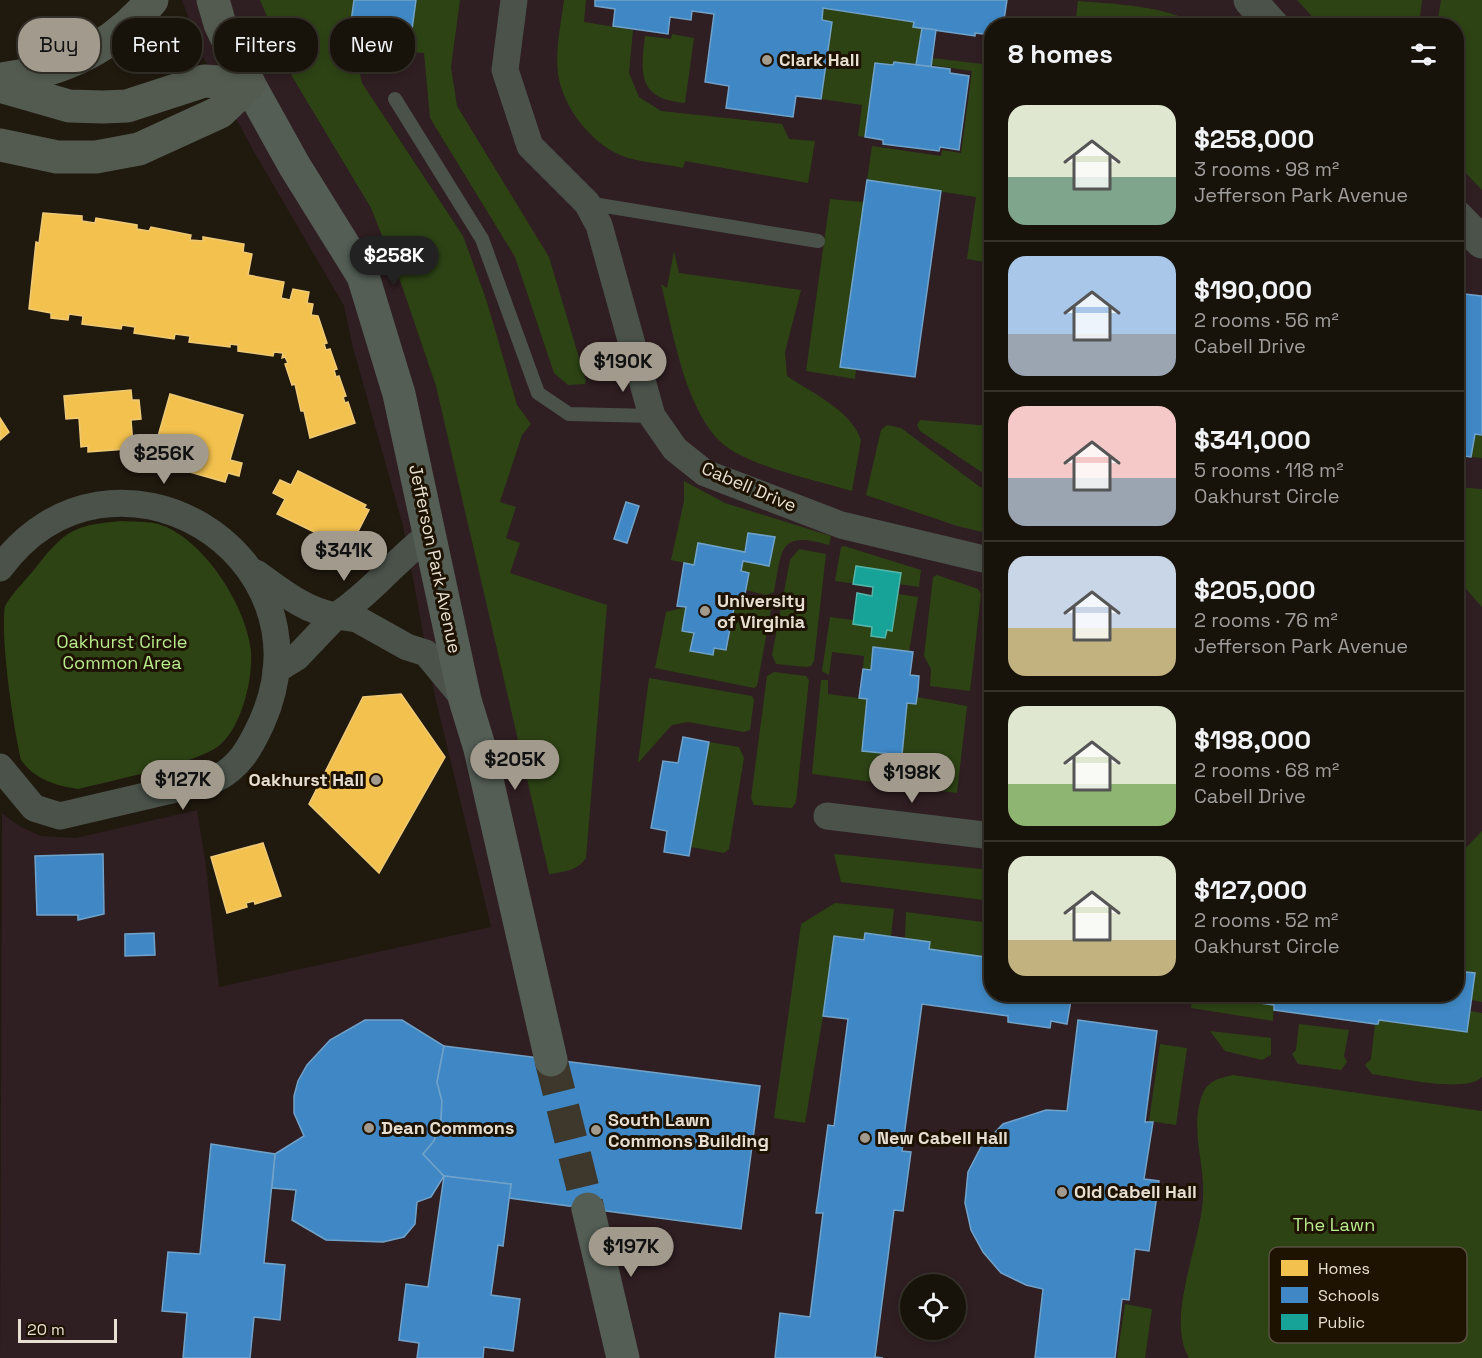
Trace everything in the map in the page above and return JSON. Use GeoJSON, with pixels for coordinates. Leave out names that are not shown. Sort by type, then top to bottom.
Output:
{"type":"FeatureCollection","features":[{"type":"Feature","properties":{"kind":"main road"},"geometry":{"type":"LineString","coordinates":[[0,79],[25,76],[66,65],[107,42],[132,23],[152,0]]}},
{"type":"Feature","properties":{"kind":"main road"},"geometry":{"type":"LineString","coordinates":[[213,0],[220,24],[249,84]]}},
{"type":"Feature","properties":{"kind":"main road"},"geometry":{"type":"LineString","coordinates":[[0,86],[69,106],[102,107],[127,106],[204,81],[249,84]]}},
{"type":"Feature","properties":{"kind":"main road"},"geometry":{"type":"LineString","coordinates":[[0,145],[57,157],[96,158],[140,149],[220,112],[249,84]]}},
{"type":"Feature","properties":{"kind":"main road","name":"Jefferson Park Avenue"},"geometry":{"type":"LineString","coordinates":[[249,84],[294,165],[363,276],[399,394],[465,700],[480,749],[551,1060]]}},
{"type":"Feature","properties":{"kind":"main road"},"geometry":{"type":"LineString","coordinates":[[588,1209],[623,1358]]}},
{"type":"Feature","properties":{"kind":"street","name":"Cabell Drive"},"geometry":{"type":"LineString","coordinates":[[514,0],[505,70],[530,146],[587,203],[600,225],[652,416],[675,449],[705,473],[841,525],[984,559]]}},
{"type":"Feature","properties":{"kind":"street"},"geometry":{"type":"LineString","coordinates":[[1250,0],[1266,18]]}},
{"type":"Feature","properties":{"kind":"street"},"geometry":{"type":"LineString","coordinates":[[1464,224],[1482,242]]}},
{"type":"Feature","properties":{"kind":"street"},"geometry":{"type":"LineString","coordinates":[[0,568],[12,551],[38,529],[68,513],[101,504],[135,503],[168,509],[199,522],[227,542],[249,568],[266,599],[276,634],[276,670],[269,706],[249,748],[231,772],[214,780],[60,816],[34,808],[0,767]]}},
{"type":"Feature","properties":{"kind":"street"},"geometry":{"type":"LineString","coordinates":[[276,670],[297,657],[336,616],[354,604],[397,560],[430,534]]}},
{"type":"Feature","properties":{"kind":"street"},"geometry":{"type":"LineString","coordinates":[[249,568],[293,600],[320,613],[357,619],[407,647],[426,653],[465,700]]}},
{"type":"Feature","properties":{"kind":"street"},"geometry":{"type":"LineString","coordinates":[[827,816],[984,835]]}},
{"type":"Feature","properties":{"kind":"lane"},"geometry":{"type":"LineString","coordinates":[[395,99],[482,239],[538,393],[568,414],[652,416]]}},
{"type":"Feature","properties":{"kind":"lane"},"geometry":{"type":"LineString","coordinates":[[587,203],[818,241]]}},
{"type":"Feature","properties":{"kind":"shaded area","name":"University of Virginia"},"geometry":{"type":"Polygon","coordinates":[[[182,0],[1482,0],[1482,1358],[0,1358],[2,813],[19,826],[41,836],[76,838],[197,810],[206,865],[219,987],[491,927],[435,697],[403,526],[352,344],[344,306],[253,150],[203,57],[202,18],[189,18],[182,0]]]}},
{"type":"Feature","properties":{"kind":"green space"},"geometry":{"type":"Polygon","coordinates":[[[260,0],[354,0],[352,18],[330,18],[330,72],[360,72],[362,83],[463,236],[486,299],[517,405],[531,424],[522,435],[500,502],[516,507],[506,538],[520,543],[510,573],[607,605],[586,858],[578,866],[569,870],[549,874],[436,386],[402,286],[371,208],[290,72],[318,72],[318,18],[268,18],[260,0]]]}},
{"type":"Feature","properties":{"kind":"green space"},"geometry":{"type":"Polygon","coordinates":[[[416,0],[460,0],[451,67],[457,106],[549,257],[585,384],[568,385],[554,373],[515,257],[430,118],[424,53],[415,52],[416,0]]]}},
{"type":"Feature","properties":{"kind":"green space"},"geometry":{"type":"Polygon","coordinates":[[[564,0],[586,0],[584,22],[633,30],[629,73],[639,97],[661,111],[782,124],[789,139],[815,141],[808,183],[685,161],[683,168],[627,158],[598,142],[572,111],[558,74],[557,56],[564,0]]]}},
{"type":"Feature","properties":{"kind":"green space"},"geometry":{"type":"Polygon","coordinates":[[[1297,0],[1422,0],[1420,18],[1314,18],[1297,0]]]}},
{"type":"Feature","properties":{"kind":"green space"},"geometry":{"type":"Polygon","coordinates":[[[1441,0],[1482,0],[1482,190],[1464,171],[1464,18],[1438,18],[1441,0]]]}},
{"type":"Feature","properties":{"kind":"green space"},"geometry":{"type":"Polygon","coordinates":[[[1078,1],[1155,9],[1183,18],[1076,18],[1078,1]]]}},
{"type":"Feature","properties":{"kind":"green space"},"geometry":{"type":"Polygon","coordinates":[[[823,8],[914,22],[922,28],[916,65],[894,62],[893,65],[875,63],[865,137],[858,136],[862,105],[821,99],[832,22],[822,20],[823,8]]]}},
{"type":"Feature","properties":{"kind":"green space"},"geometry":{"type":"Polygon","coordinates":[[[672,34],[694,38],[685,103],[670,101],[659,96],[646,83],[643,73],[645,36],[671,39],[672,34]]]}},
{"type":"Feature","properties":{"kind":"green space"},"geometry":{"type":"Polygon","coordinates":[[[932,58],[984,64],[984,262],[967,259],[976,197],[867,180],[872,146],[941,156],[942,150],[961,153],[972,71],[931,65],[932,58]]]}},
{"type":"Feature","properties":{"kind":"green space"},"geometry":{"type":"Polygon","coordinates":[[[830,199],[864,202],[841,367],[856,369],[855,379],[806,371],[830,199]]]}},
{"type":"Feature","properties":{"kind":"green space"},"geometry":{"type":"Polygon","coordinates":[[[674,251],[679,273],[801,290],[785,352],[787,376],[830,403],[856,429],[861,440],[852,491],[753,461],[727,447],[713,433],[691,395],[676,348],[661,284],[667,288],[674,251]]]}},
{"type":"Feature","properties":{"kind":"green space"},"geometry":{"type":"Polygon","coordinates":[[[920,420],[984,425],[984,474],[920,431],[917,425],[920,420]]]}},
{"type":"Feature","properties":{"kind":"green space"},"geometry":{"type":"Polygon","coordinates":[[[887,425],[901,428],[984,488],[984,532],[957,526],[866,495],[881,430],[887,425]]]}},
{"type":"Feature","properties":{"kind":"green space"},"geometry":{"type":"Polygon","coordinates":[[[1475,434],[1482,435],[1482,458],[1471,457],[1475,434]]]}},
{"type":"Feature","properties":{"kind":"green space"},"geometry":{"type":"Polygon","coordinates":[[[684,481],[725,503],[831,536],[829,545],[800,540],[791,542],[781,554],[774,592],[766,595],[746,590],[749,573],[741,571],[743,561],[769,566],[774,537],[749,533],[745,552],[698,543],[694,565],[671,560],[684,501],[684,481]]]}},
{"type":"Feature","properties":{"kind":"green space"},"geometry":{"type":"Polygon","coordinates":[[[1464,488],[1482,489],[1482,607],[1464,587],[1464,488]]]}},
{"type":"Feature","properties":{"kind":"green space","name":"Oakhurst Circle Common Area"},"geometry":{"type":"Polygon","coordinates":[[[122,521],[154,523],[175,531],[206,558],[220,576],[232,595],[248,633],[251,662],[248,688],[235,725],[221,744],[210,751],[154,771],[78,789],[39,777],[21,760],[14,726],[6,659],[5,606],[56,544],[73,531],[83,527],[122,521]]]}},
{"type":"Feature","properties":{"kind":"green space"},"geometry":{"type":"Polygon","coordinates":[[[841,547],[921,570],[919,587],[835,581],[841,547]]]}},
{"type":"Feature","properties":{"kind":"green space"},"geometry":{"type":"Polygon","coordinates":[[[799,549],[826,554],[814,661],[811,666],[806,667],[776,664],[772,655],[790,560],[799,549]]]}},
{"type":"Feature","properties":{"kind":"green space"},"geometry":{"type":"Polygon","coordinates":[[[937,575],[978,589],[981,594],[970,691],[930,686],[931,669],[924,656],[933,577],[937,575]]]}},
{"type":"Feature","properties":{"kind":"green space"},"geometry":{"type":"Polygon","coordinates":[[[898,594],[918,597],[909,652],[873,648],[871,670],[863,669],[864,656],[832,652],[829,675],[822,671],[830,617],[853,620],[853,624],[872,627],[871,636],[885,638],[887,630],[892,630],[898,594]]]}},
{"type":"Feature","properties":{"kind":"green space"},"geometry":{"type":"Polygon","coordinates":[[[736,597],[767,605],[771,610],[757,686],[754,688],[655,668],[666,612],[686,607],[682,630],[694,633],[690,651],[713,655],[714,648],[727,650],[736,597]]]}},
{"type":"Feature","properties":{"kind":"green space"},"geometry":{"type":"Polygon","coordinates":[[[774,672],[806,676],[809,680],[796,802],[792,808],[754,805],[751,798],[767,676],[774,672]]]}},
{"type":"Feature","properties":{"kind":"green space"},"geometry":{"type":"Polygon","coordinates":[[[649,678],[752,696],[754,700],[750,730],[744,732],[688,722],[672,725],[638,763],[649,678]]]}},
{"type":"Feature","properties":{"kind":"green space"},"geometry":{"type":"Polygon","coordinates":[[[821,680],[828,680],[828,694],[867,699],[862,751],[902,755],[907,703],[916,704],[917,697],[967,706],[957,793],[812,774],[821,680]]]}},
{"type":"Feature","properties":{"kind":"green space"},"geometry":{"type":"Polygon","coordinates":[[[709,742],[739,747],[744,758],[729,849],[724,853],[691,847],[709,742]]]}},
{"type":"Feature","properties":{"kind":"green space"},"geometry":{"type":"Polygon","coordinates":[[[1482,831],[1482,1002],[1471,1000],[1475,974],[1464,972],[1464,850],[1482,831]]]}},
{"type":"Feature","properties":{"kind":"green space"},"geometry":{"type":"Polygon","coordinates":[[[834,854],[984,869],[984,900],[841,882],[834,854]]]}},
{"type":"Feature","properties":{"kind":"green space"},"geometry":{"type":"Polygon","coordinates":[[[835,903],[894,909],[891,937],[865,933],[864,940],[834,937],[805,1123],[774,1118],[801,924],[835,903]]]}},
{"type":"Feature","properties":{"kind":"green space"},"geometry":{"type":"Polygon","coordinates":[[[906,912],[984,922],[984,957],[929,949],[929,942],[905,938],[906,912]]]}},
{"type":"Feature","properties":{"kind":"green space"},"geometry":{"type":"Polygon","coordinates":[[[1192,1002],[1252,1002],[1274,1005],[1273,1021],[1191,1008],[1192,1002]]]}},
{"type":"Feature","properties":{"kind":"green space"},"geometry":{"type":"Polygon","coordinates":[[[1470,1011],[1482,1013],[1482,1077],[1474,1082],[1446,1084],[1413,1081],[1372,1074],[1365,1065],[1371,1059],[1375,1024],[1378,1024],[1379,1020],[1467,1032],[1470,1011]]]}},
{"type":"Feature","properties":{"kind":"green space"},"geometry":{"type":"Polygon","coordinates":[[[1299,1024],[1349,1030],[1344,1056],[1347,1062],[1341,1070],[1298,1064],[1292,1054],[1296,1050],[1299,1024]]]}},
{"type":"Feature","properties":{"kind":"green space"},"geometry":{"type":"Polygon","coordinates":[[[1210,1031],[1271,1038],[1271,1055],[1262,1060],[1225,1051],[1210,1031]]]}},
{"type":"Feature","properties":{"kind":"green space"},"geometry":{"type":"Polygon","coordinates":[[[1160,1044],[1187,1048],[1176,1125],[1149,1121],[1160,1044]]]}},
{"type":"Feature","properties":{"kind":"green space","name":"The Lawn"},"geometry":{"type":"Polygon","coordinates":[[[1233,1075],[1482,1111],[1482,1358],[1189,1358],[1183,1342],[1181,1323],[1182,1302],[1203,1197],[1197,1119],[1203,1093],[1208,1085],[1233,1075]]]}},
{"type":"Feature","properties":{"kind":"green space"},"geometry":{"type":"Polygon","coordinates":[[[1125,1304],[1152,1309],[1145,1358],[1117,1358],[1125,1304]]]}},
{"type":"Feature","properties":{"kind":"building: Homes"},"geometry":{"type":"Polygon","coordinates":[[[43,213],[82,216],[82,221],[95,223],[96,218],[137,225],[137,229],[149,231],[151,227],[191,235],[190,240],[203,241],[203,237],[244,244],[243,252],[252,254],[248,275],[284,282],[281,298],[290,300],[293,289],[309,292],[307,303],[313,304],[311,315],[318,316],[327,343],[324,344],[326,350],[330,349],[337,369],[334,370],[336,377],[339,376],[346,396],[343,397],[345,403],[348,402],[355,423],[310,438],[295,384],[292,385],[285,364],[288,363],[285,357],[282,358],[283,353],[274,352],[273,356],[238,351],[238,345],[230,344],[230,347],[189,342],[190,336],[175,334],[174,339],[134,333],[135,327],[122,325],[121,329],[82,324],[83,316],[69,314],[68,320],[51,318],[51,313],[29,309],[36,242],[39,243],[43,213]]]}},
{"type":"Feature","properties":{"kind":"building: Homes"},"geometry":{"type":"Polygon","coordinates":[[[131,390],[132,400],[139,400],[141,419],[131,420],[133,445],[127,446],[127,449],[88,452],[88,446],[81,447],[79,418],[66,419],[64,396],[131,390]]]}},
{"type":"Feature","properties":{"kind":"building: Homes"},"geometry":{"type":"Polygon","coordinates":[[[170,394],[243,415],[230,460],[242,463],[239,476],[228,473],[225,482],[151,461],[170,394]]]}},
{"type":"Feature","properties":{"kind":"building: Homes"},"geometry":{"type":"Polygon","coordinates":[[[0,418],[9,432],[0,440],[0,418]]]}},
{"type":"Feature","properties":{"kind":"building: Homes"},"geometry":{"type":"Polygon","coordinates":[[[298,471],[366,505],[364,508],[369,510],[349,549],[277,514],[285,499],[273,493],[280,480],[291,485],[298,471]]]}},
{"type":"Feature","properties":{"kind":"building: Homes","name":"Oakhurst Hall"},"geometry":{"type":"Polygon","coordinates":[[[401,694],[445,757],[379,873],[309,804],[363,697],[401,694]]]}},
{"type":"Feature","properties":{"kind":"building: Homes"},"geometry":{"type":"Polygon","coordinates":[[[263,843],[281,896],[255,904],[254,901],[246,903],[247,907],[227,913],[211,857],[263,843]]]}},
{"type":"Feature","properties":{"kind":"building: Schools"},"geometry":{"type":"Polygon","coordinates":[[[354,0],[416,0],[414,18],[352,18],[354,0]]]}},
{"type":"Feature","properties":{"kind":"building: Schools","name":"Clark Hall"},"geometry":{"type":"Polygon","coordinates":[[[595,0],[1007,0],[1004,18],[984,18],[984,34],[975,33],[975,36],[913,27],[914,22],[823,8],[822,20],[832,22],[821,99],[796,96],[793,117],[726,108],[729,86],[705,82],[714,14],[692,11],[691,20],[670,17],[668,34],[613,26],[615,9],[595,6],[595,0]]]}},
{"type":"Feature","properties":{"kind":"building: Schools"},"geometry":{"type":"Polygon","coordinates":[[[922,28],[936,30],[931,67],[916,65],[922,28]]]}},
{"type":"Feature","properties":{"kind":"building: Schools"},"geometry":{"type":"Polygon","coordinates":[[[894,62],[950,69],[950,73],[969,76],[959,150],[940,147],[939,151],[883,144],[883,140],[865,137],[875,63],[893,65],[894,62]]]}},
{"type":"Feature","properties":{"kind":"building: Schools"},"geometry":{"type":"Polygon","coordinates":[[[867,180],[941,191],[915,377],[840,367],[867,180]]]}},
{"type":"Feature","properties":{"kind":"building: Schools"},"geometry":{"type":"Polygon","coordinates":[[[1464,294],[1482,296],[1482,435],[1475,434],[1471,457],[1464,456],[1464,294]]]}},
{"type":"Feature","properties":{"kind":"building: Schools"},"geometry":{"type":"Polygon","coordinates":[[[626,502],[639,506],[627,543],[614,539],[626,502]]]}},
{"type":"Feature","properties":{"kind":"building: Schools"},"geometry":{"type":"Polygon","coordinates":[[[748,533],[775,537],[769,566],[743,561],[741,571],[749,573],[744,599],[736,597],[726,650],[714,648],[713,655],[690,651],[694,633],[682,631],[686,607],[677,606],[684,563],[694,565],[698,543],[745,552],[748,533]]]}},
{"type":"Feature","properties":{"kind":"building: Schools"},"geometry":{"type":"Polygon","coordinates":[[[873,647],[913,652],[910,675],[919,676],[918,690],[916,704],[907,703],[902,755],[862,751],[867,699],[859,698],[863,669],[871,670],[873,647]]]}},
{"type":"Feature","properties":{"kind":"building: Schools"},"geometry":{"type":"Polygon","coordinates":[[[683,737],[709,742],[689,856],[664,852],[667,831],[651,828],[663,761],[678,763],[683,737]]]}},
{"type":"Feature","properties":{"kind":"building: Schools"},"geometry":{"type":"Polygon","coordinates":[[[103,854],[104,914],[78,920],[78,915],[37,915],[35,856],[103,854]]]}},
{"type":"Feature","properties":{"kind":"building: Schools"},"geometry":{"type":"Polygon","coordinates":[[[154,933],[155,955],[125,956],[125,934],[154,933]]]}},
{"type":"Feature","properties":{"kind":"building: Schools","name":"New Cabell Hall"},"geometry":{"type":"Polygon","coordinates":[[[865,933],[930,942],[929,949],[984,957],[984,1002],[1071,1002],[1067,1024],[1051,1021],[1050,1028],[1008,1022],[1008,1016],[922,1004],[902,1151],[911,1152],[903,1211],[894,1210],[875,1357],[883,1358],[775,1358],[780,1313],[810,1317],[823,1213],[816,1213],[828,1125],[834,1126],[848,1019],[823,1016],[834,936],[864,940],[865,933]]]}},
{"type":"Feature","properties":{"kind":"building: Schools"},"geometry":{"type":"Polygon","coordinates":[[[1464,972],[1475,973],[1467,1032],[1379,1020],[1378,1024],[1375,1024],[1274,1010],[1274,1005],[1253,1002],[1464,1002],[1464,972]]]}},
{"type":"Feature","properties":{"kind":"building: Schools","name":"Dean Commons"},"geometry":{"type":"Polygon","coordinates":[[[365,1020],[402,1020],[444,1046],[437,1082],[442,1101],[441,1120],[434,1141],[423,1154],[444,1176],[431,1197],[417,1202],[415,1224],[404,1237],[383,1242],[326,1240],[292,1220],[296,1190],[272,1188],[275,1154],[304,1136],[294,1113],[294,1096],[298,1081],[307,1065],[330,1040],[365,1020]]]}},
{"type":"Feature","properties":{"kind":"building: Schools","name":"Old Cabell Hall"},"geometry":{"type":"Polygon","coordinates":[[[1078,1020],[1157,1031],[1145,1122],[1153,1122],[1144,1179],[1159,1181],[1149,1251],[1135,1249],[1129,1300],[1122,1299],[1115,1358],[1035,1358],[1043,1289],[1026,1285],[1001,1273],[983,1252],[971,1230],[965,1203],[968,1172],[981,1147],[1003,1124],[1046,1110],[1067,1111],[1078,1020]]]}},
{"type":"Feature","properties":{"kind":"building: Schools","name":"South Lawn Commons Building"},"geometry":{"type":"Polygon","coordinates":[[[444,1046],[760,1086],[741,1229],[509,1198],[511,1184],[444,1176],[423,1154],[434,1141],[441,1120],[442,1101],[437,1082],[444,1046]]]}},
{"type":"Feature","properties":{"kind":"building: Schools"},"geometry":{"type":"Polygon","coordinates":[[[211,1144],[275,1154],[264,1263],[285,1265],[280,1320],[254,1317],[250,1358],[183,1358],[187,1313],[162,1311],[168,1252],[200,1254],[211,1144]]]}},
{"type":"Feature","properties":{"kind":"building: Schools"},"geometry":{"type":"Polygon","coordinates":[[[444,1176],[511,1184],[503,1246],[498,1245],[491,1295],[520,1299],[513,1351],[484,1347],[483,1358],[417,1358],[419,1343],[399,1340],[406,1284],[428,1287],[444,1176]]]}},
{"type":"Feature","properties":{"kind":"building: Public"},"geometry":{"type":"Polygon","coordinates":[[[856,566],[901,573],[892,631],[887,630],[885,638],[871,636],[872,627],[853,624],[857,593],[872,596],[873,587],[853,584],[856,566]]]}},
{"type":"Feature","properties":{"kind":"tunnel"},"geometry":{"type":"LineString","coordinates":[[551,1060],[588,1209]]}},
{"type":"Feature","properties":{"kind":"place","name":"Clark Hall"},"geometry":{"type":"Point","coordinates":[767,60]}},
{"type":"Feature","properties":{"kind":"place","name":"University of Virginia"},"geometry":{"type":"Point","coordinates":[705,611]}},
{"type":"Feature","properties":{"kind":"place","name":"Oakhurst Hall"},"geometry":{"type":"Point","coordinates":[376,780]}},
{"type":"Feature","properties":{"kind":"place","name":"Dean Commons"},"geometry":{"type":"Point","coordinates":[369,1128]}},
{"type":"Feature","properties":{"kind":"place","name":"South Lawn Commons Building"},"geometry":{"type":"Point","coordinates":[596,1130]}},
{"type":"Feature","properties":{"kind":"place","name":"New Cabell Hall"},"geometry":{"type":"Point","coordinates":[865,1138]}},
{"type":"Feature","properties":{"kind":"place","name":"Old Cabell Hall"},"geometry":{"type":"Point","coordinates":[1062,1192]}}]}
